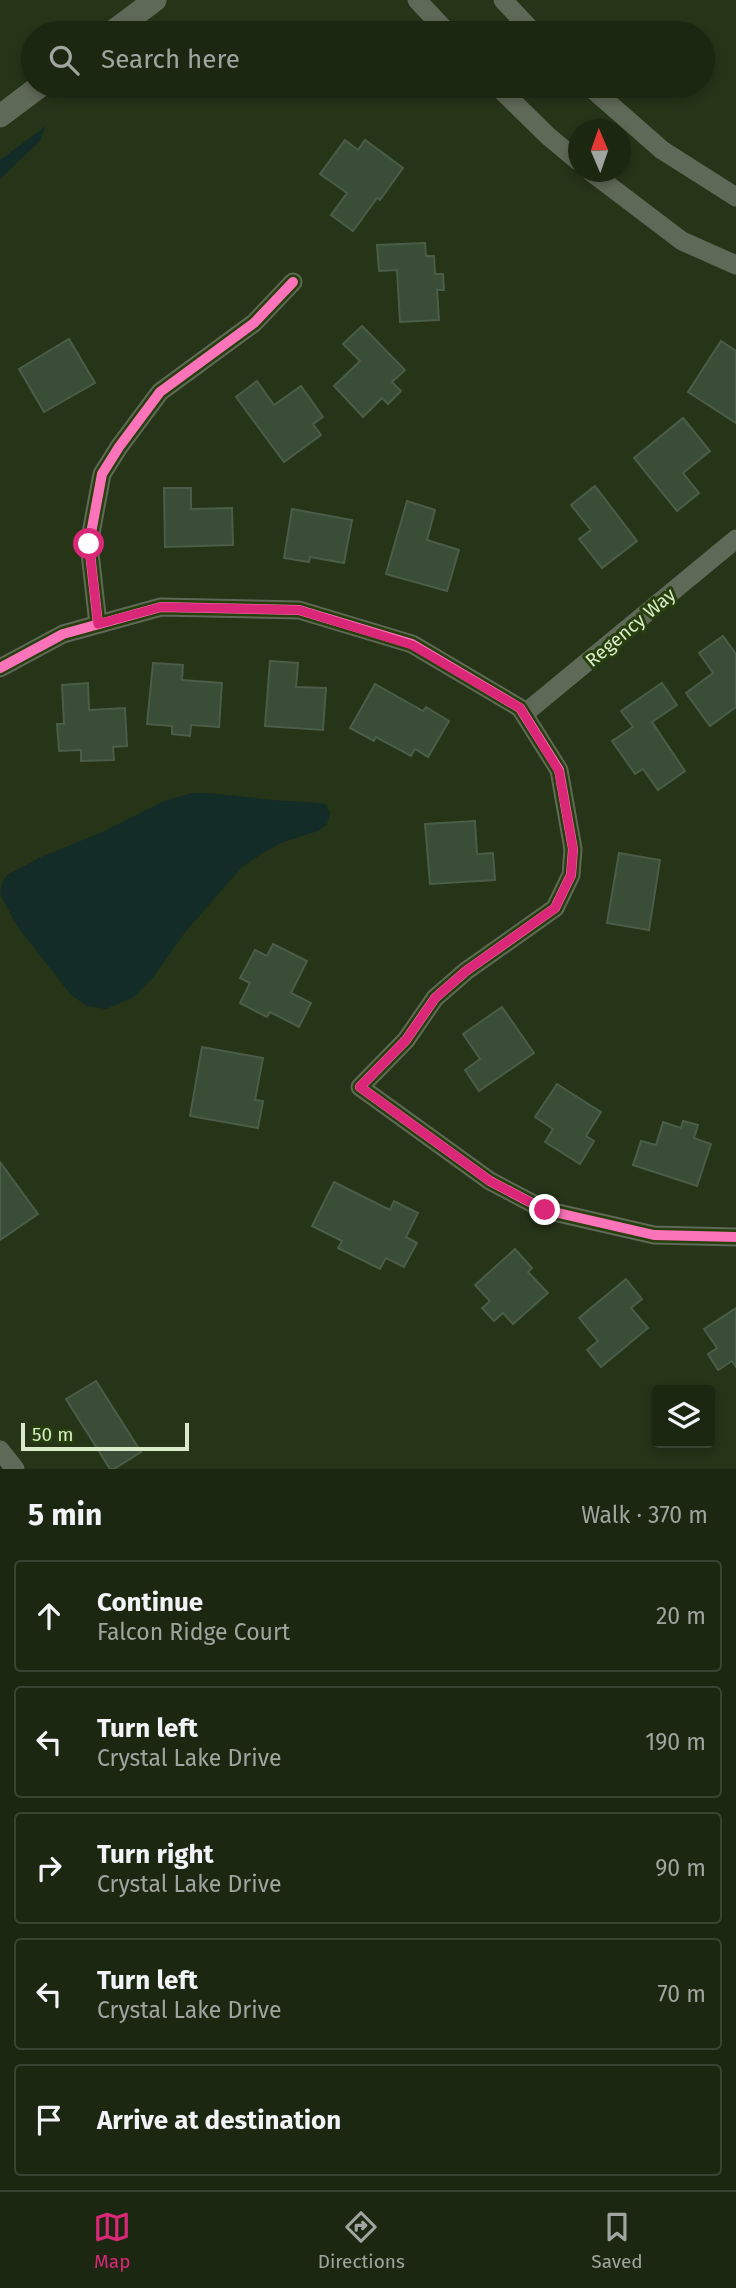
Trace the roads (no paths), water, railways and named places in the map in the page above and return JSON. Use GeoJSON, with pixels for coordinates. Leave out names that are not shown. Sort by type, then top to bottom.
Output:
{"type":"FeatureCollection","features":[{"type":"Feature","properties":{"kind":"street"},"geometry":{"type":"LineString","coordinates":[[126,21],[155,0]]}},
{"type":"Feature","properties":{"kind":"street"},"geometry":{"type":"LineString","coordinates":[[417,0],[437,21]]}},
{"type":"Feature","properties":{"kind":"street"},"geometry":{"type":"LineString","coordinates":[[503,0],[523,21]]}},
{"type":"Feature","properties":{"kind":"street"},"geometry":{"type":"LineString","coordinates":[[0,116],[24,98]]}},
{"type":"Feature","properties":{"kind":"street"},"geometry":{"type":"LineString","coordinates":[[509,98],[568,152]]}},
{"type":"Feature","properties":{"kind":"street"},"geometry":{"type":"LineString","coordinates":[[603,98],[662,150],[736,197]]}},
{"type":"Feature","properties":{"kind":"street"},"geometry":{"type":"LineString","coordinates":[[604,182],[682,241],[736,265]]}},
{"type":"Feature","properties":{"kind":"street"},"geometry":{"type":"LineString","coordinates":[[98,624],[89,544],[102,474],[119,446],[160,392],[254,323],[293,282]]}},
{"type":"Feature","properties":{"kind":"street","name":"Regency Way"},"geometry":{"type":"LineString","coordinates":[[524,714],[736,539]]}},
{"type":"Feature","properties":{"kind":"street"},"geometry":{"type":"LineString","coordinates":[[0,668],[63,634],[161,607],[299,610],[412,645],[520,708],[559,771],[573,849],[571,875],[555,908],[466,971],[435,998],[406,1040],[360,1087],[490,1181],[545,1210],[654,1235],[736,1237]]}},
{"type":"Feature","properties":{"kind":"street"},"geometry":{"type":"LineString","coordinates":[[0,1450],[15,1469]]}},
{"type":"Feature","properties":{"kind":"water"},"geometry":{"type":"Polygon","coordinates":[[[46,126],[40,141],[0,179],[0,160],[46,126]]]}},
{"type":"Feature","properties":{"kind":"water"},"geometry":{"type":"Polygon","coordinates":[[[192,793],[326,804],[330,813],[327,824],[318,831],[283,842],[242,867],[186,931],[152,979],[134,997],[106,1009],[87,1006],[71,995],[17,926],[0,894],[2,883],[7,875],[41,857],[100,833],[164,801],[192,793]]]}}]}
